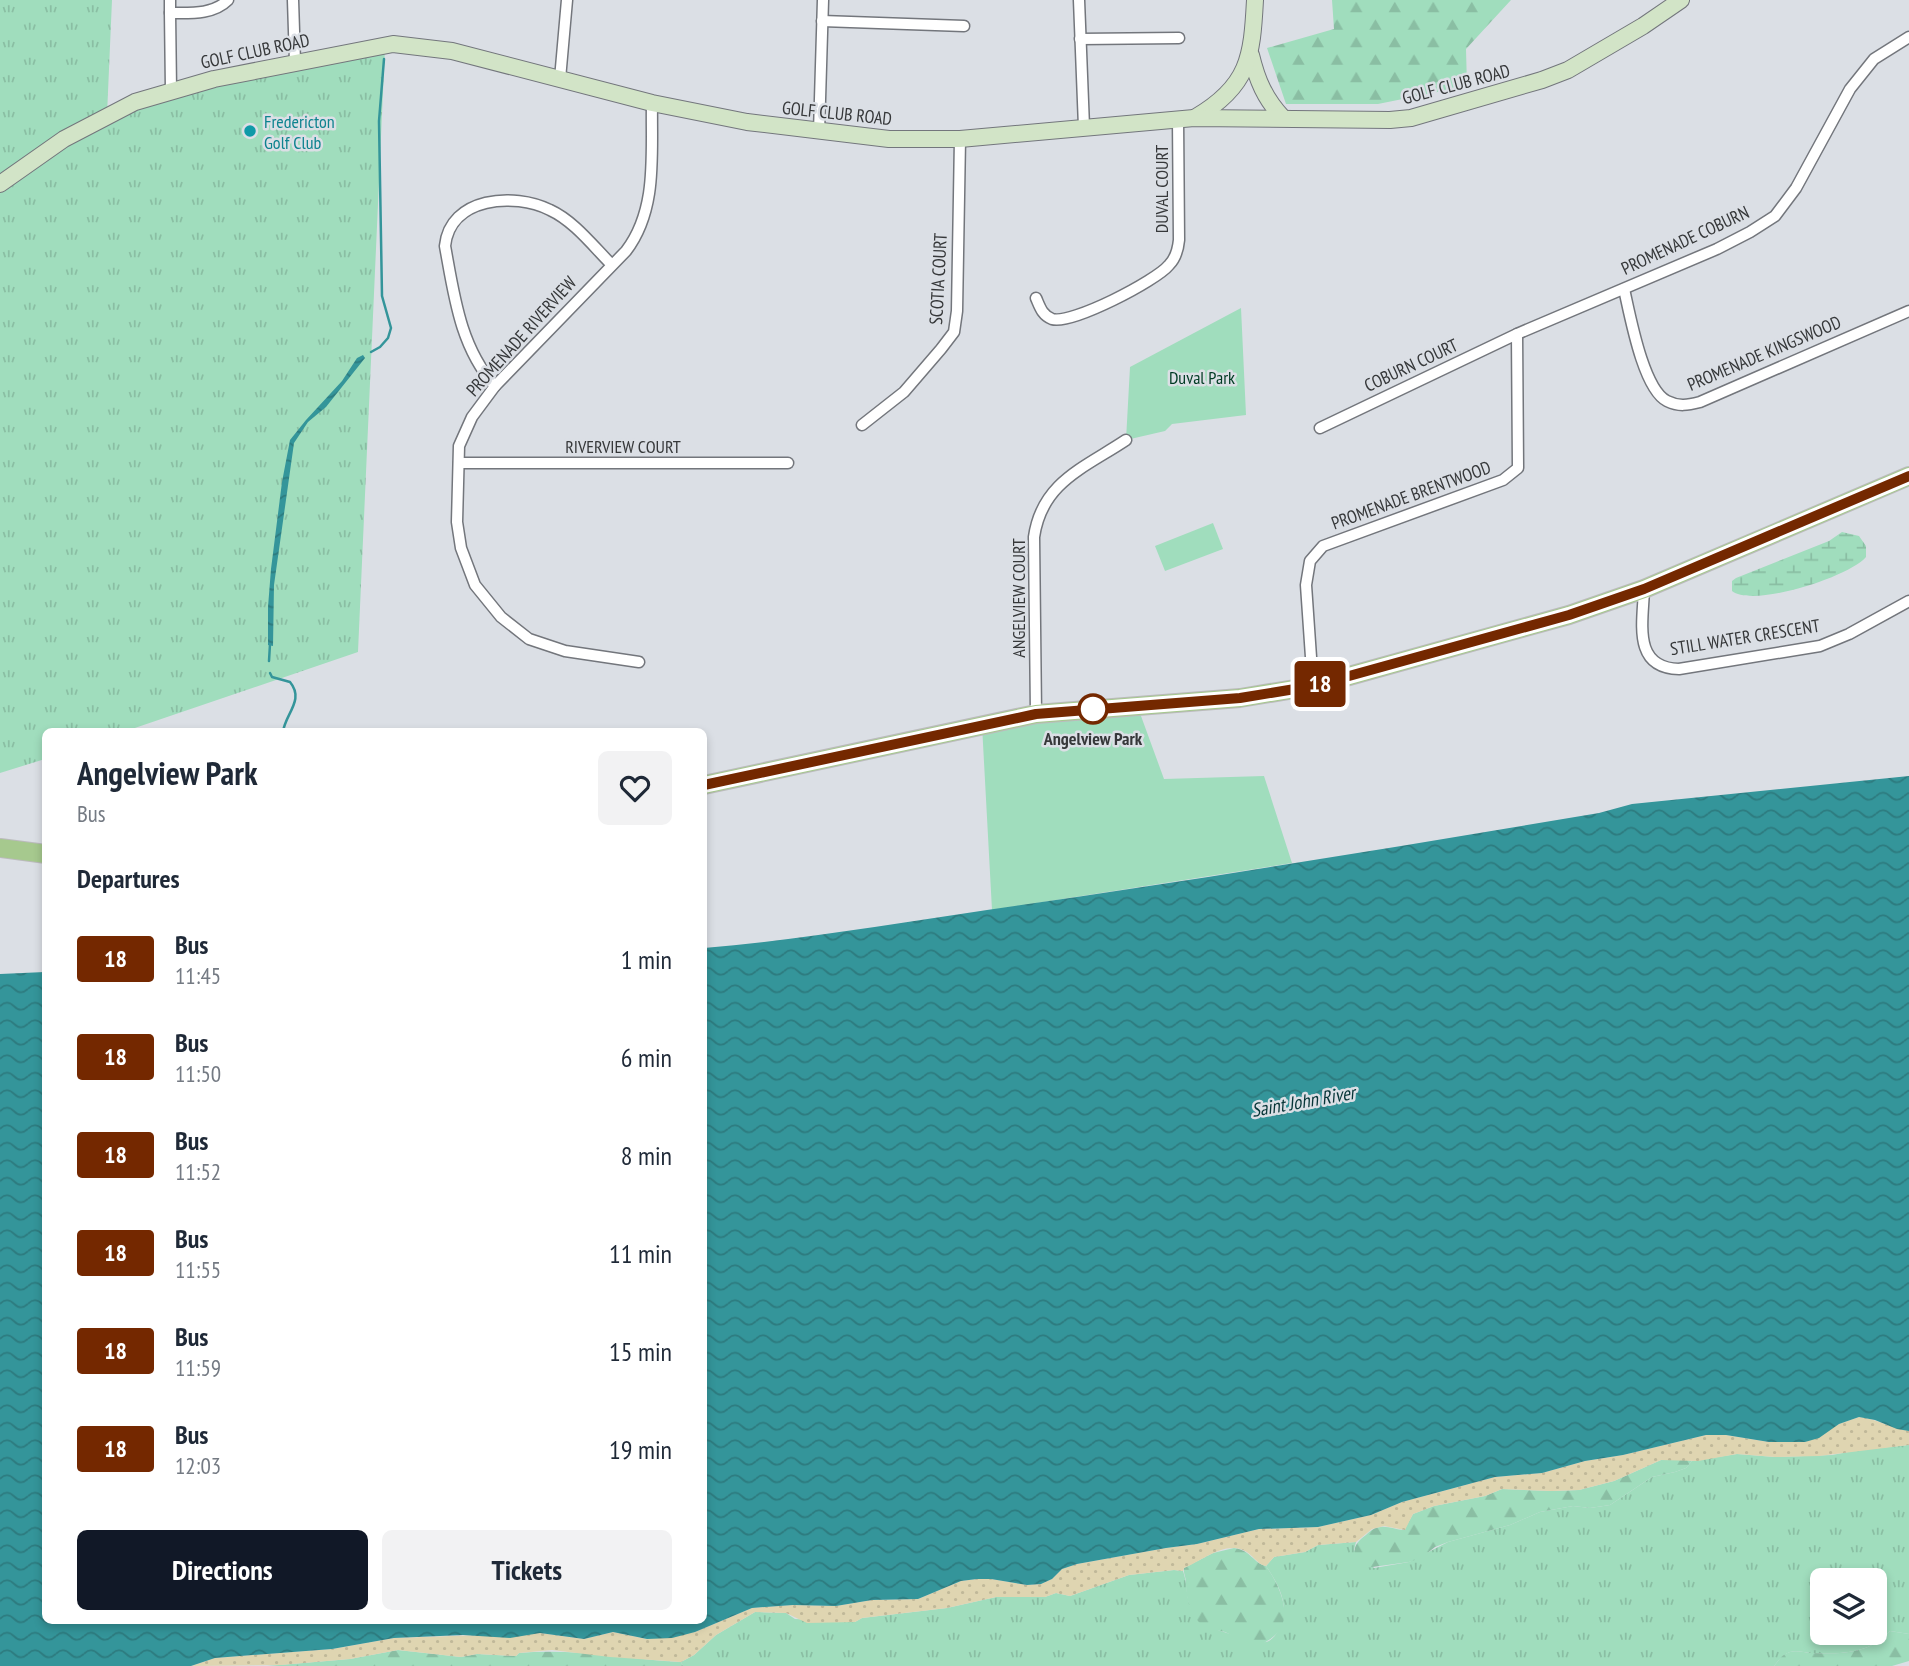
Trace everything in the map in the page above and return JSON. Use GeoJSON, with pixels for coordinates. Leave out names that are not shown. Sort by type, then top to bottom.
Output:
{"type":"FeatureCollection","features":[{"type":"Feature","properties":{"kind":"main road"},"geometry":{"type":"LineString","coordinates":[[707,784],[1036,714],[1240,698],[1313,686],[1569,615],[1644,589],[1909,476]]}},
{"type":"Feature","properties":{"kind":"main road"},"geometry":{"type":"LineString","coordinates":[[0,849],[42,854]]}},
{"type":"Feature","properties":{"kind":"street"},"geometry":{"type":"LineString","coordinates":[[170,0],[171,90]]}},
{"type":"Feature","properties":{"kind":"street"},"geometry":{"type":"LineString","coordinates":[[170,13],[199,13],[220,6],[228,0]]}},
{"type":"Feature","properties":{"kind":"street"},"geometry":{"type":"LineString","coordinates":[[293,0],[295,62]]}},
{"type":"Feature","properties":{"kind":"street"},"geometry":{"type":"LineString","coordinates":[[560,79],[567,0]]}},
{"type":"Feature","properties":{"kind":"street"},"geometry":{"type":"LineString","coordinates":[[819,132],[823,0]]}},
{"type":"Feature","properties":{"kind":"street"},"geometry":{"type":"LineString","coordinates":[[1079,0],[1083,127]]}},
{"type":"Feature","properties":{"kind":"street"},"geometry":{"type":"LineString","coordinates":[[1255,0],[1251,55],[1261,88],[1269,103],[1283,118]]}},
{"type":"Feature","properties":{"kind":"street","name":"GOLF CLUB ROAD"},"geometry":{"type":"LineString","coordinates":[[0,184],[64,139],[135,102],[171,90],[295,62],[393,44],[452,51],[652,103],[747,122],[889,138],[960,139],[1186,118],[1390,120],[1432,113],[1568,70],[1681,0]]}},
{"type":"Feature","properties":{"kind":"street"},"geometry":{"type":"LineString","coordinates":[[822,21],[964,26]]}},
{"type":"Feature","properties":{"kind":"street","name":"PROMENADE COBURN"},"geometry":{"type":"LineString","coordinates":[[1517,334],[1717,249],[1775,216],[1796,188],[1850,89],[1874,59],[1909,37]]}},
{"type":"Feature","properties":{"kind":"street"},"geometry":{"type":"LineString","coordinates":[[1080,39],[1179,38]]}},
{"type":"Feature","properties":{"kind":"street"},"geometry":{"type":"LineString","coordinates":[[1186,118],[1210,109],[1235,86],[1251,55]]}},
{"type":"Feature","properties":{"kind":"street","name":"PROMENADE RIVERVIEW"},"geometry":{"type":"LineString","coordinates":[[639,662],[553,647],[529,639],[501,617],[475,585],[461,548],[457,522],[459,446],[472,417],[495,386],[626,251],[638,235],[650,200],[652,103]]}},
{"type":"Feature","properties":{"kind":"street","name":"DUVAL COURT"},"geometry":{"type":"LineString","coordinates":[[1036,298],[1042,313],[1051,318],[1072,317],[1104,304],[1168,267],[1178,250],[1186,118]]}},
{"type":"Feature","properties":{"kind":"street","name":"SCOTIA COURT"},"geometry":{"type":"LineString","coordinates":[[862,425],[904,391],[954,332],[957,311],[960,139]]}},
{"type":"Feature","properties":{"kind":"street"},"geometry":{"type":"LineString","coordinates":[[495,386],[482,372],[463,333],[445,246],[446,233],[452,222],[471,208],[486,203],[502,201],[536,204],[563,218],[611,264]]}},
{"type":"Feature","properties":{"kind":"street","name":"PROMENADE KINGSWOOD"},"geometry":{"type":"LineString","coordinates":[[1623,289],[1650,384],[1665,400],[1681,406],[1700,402],[1909,311]]}},
{"type":"Feature","properties":{"kind":"street","name":"COBURN COURT"},"geometry":{"type":"LineString","coordinates":[[1320,428],[1517,334]]}},
{"type":"Feature","properties":{"kind":"street","name":"PROMENADE BRENTWOOD"},"geometry":{"type":"LineString","coordinates":[[1313,686],[1306,586],[1310,561],[1323,547],[1503,480],[1518,468],[1517,334]]}},
{"type":"Feature","properties":{"kind":"street","name":"ANGELVIEW COURT"},"geometry":{"type":"LineString","coordinates":[[1036,714],[1034,537],[1037,522],[1050,495],[1065,481],[1126,440]]}},
{"type":"Feature","properties":{"kind":"street","name":"RIVERVIEW COURT"},"geometry":{"type":"LineString","coordinates":[[459,463],[788,463]]}},
{"type":"Feature","properties":{"kind":"street","name":"STILL WATER CRESCENT"},"geometry":{"type":"LineString","coordinates":[[1644,589],[1644,647],[1657,664],[1667,669],[1820,646],[1849,634],[1909,601]]}},
{"type":"Feature","properties":{"kind":"green space","name":"Fredericton Golf Club"},"geometry":{"type":"Polygon","coordinates":[[[0,0],[112,0],[107,115],[135,102],[385,47],[358,652],[135,728],[42,728],[42,760],[0,773],[0,0]]]}},
{"type":"Feature","properties":{"kind":"green space"},"geometry":{"type":"Polygon","coordinates":[[[1332,0],[1511,0],[1466,49],[1467,86],[1378,104],[1286,104],[1267,48],[1334,29],[1332,0]]]}},
{"type":"Feature","properties":{"kind":"green space","name":"Duval Park"},"geometry":{"type":"Polygon","coordinates":[[[1241,308],[1246,415],[1172,424],[1165,431],[1126,440],[1130,367],[1241,308]]]}},
{"type":"Feature","properties":{"kind":"green space"},"geometry":{"type":"Polygon","coordinates":[[[1213,523],[1223,549],[1165,571],[1155,546],[1213,523]]]}},
{"type":"Feature","properties":{"kind":"green space"},"geometry":{"type":"Polygon","coordinates":[[[1842,532],[1859,536],[1866,546],[1866,557],[1856,565],[1822,581],[1779,593],[1759,596],[1732,591],[1732,581],[1736,578],[1829,541],[1842,532]]]}},
{"type":"Feature","properties":{"kind":"green space","name":"Angelview Park"},"geometry":{"type":"Polygon","coordinates":[[[1137,705],[1164,779],[1264,776],[1292,863],[992,910],[982,725],[1137,705]]]}},
{"type":"Feature","properties":{"kind":"green space"},"geometry":{"type":"Polygon","coordinates":[[[1909,1445],[1909,1634],[1890,1631],[1887,1634],[1887,1568],[1810,1568],[1810,1645],[1871,1645],[1854,1651],[1834,1653],[1790,1652],[1774,1666],[683,1666],[681,1662],[694,1655],[716,1635],[755,1612],[786,1613],[795,1619],[855,1622],[862,1618],[947,1608],[996,1597],[1045,1597],[1056,1593],[1070,1596],[1129,1575],[1174,1570],[1183,1571],[1190,1605],[1202,1623],[1245,1639],[1266,1642],[1277,1633],[1284,1614],[1279,1589],[1266,1566],[1274,1557],[1305,1552],[1318,1545],[1356,1542],[1354,1550],[1374,1568],[1409,1562],[1448,1542],[1510,1525],[1540,1512],[1573,1506],[1590,1508],[1610,1505],[1652,1477],[1686,1468],[1692,1461],[1737,1454],[1775,1457],[1832,1455],[1909,1445]]]}},
{"type":"Feature","properties":{"kind":"green space"},"geometry":{"type":"Polygon","coordinates":[[[1661,1460],[1692,1461],[1686,1468],[1652,1477],[1610,1505],[1590,1508],[1573,1506],[1540,1512],[1510,1525],[1448,1542],[1409,1562],[1365,1568],[1355,1555],[1355,1547],[1373,1529],[1384,1527],[1404,1530],[1413,1514],[1434,1506],[1485,1496],[1502,1489],[1579,1490],[1614,1481],[1661,1460]]]}},
{"type":"Feature","properties":{"kind":"green space"},"geometry":{"type":"Polygon","coordinates":[[[1234,1548],[1244,1551],[1266,1566],[1277,1584],[1284,1605],[1282,1625],[1276,1634],[1255,1647],[1244,1646],[1228,1633],[1211,1630],[1203,1625],[1194,1615],[1187,1596],[1184,1568],[1213,1553],[1234,1548]]]}},
{"type":"Feature","properties":{"kind":"green space"},"geometry":{"type":"Polygon","coordinates":[[[1890,1631],[1909,1634],[1909,1661],[1892,1666],[1774,1666],[1783,1656],[1793,1651],[1834,1653],[1854,1651],[1871,1645],[1887,1645],[1887,1634],[1890,1631]]]}},
{"type":"Feature","properties":{"kind":"green space"},"geometry":{"type":"Polygon","coordinates":[[[398,1650],[461,1657],[477,1654],[516,1656],[519,1653],[539,1652],[580,1653],[681,1662],[683,1666],[267,1666],[350,1659],[398,1650]]]}},
{"type":"Feature","properties":{"kind":"sand"},"geometry":{"type":"Polygon","coordinates":[[[1859,1417],[1909,1431],[1909,1445],[1819,1456],[1737,1454],[1698,1461],[1661,1460],[1614,1481],[1579,1490],[1502,1489],[1485,1496],[1434,1506],[1413,1514],[1405,1530],[1384,1526],[1372,1529],[1356,1542],[1318,1545],[1305,1552],[1274,1557],[1266,1566],[1243,1550],[1228,1548],[1213,1553],[1183,1571],[1129,1575],[1070,1596],[1056,1593],[1045,1597],[996,1597],[947,1608],[862,1618],[855,1622],[807,1623],[786,1613],[755,1612],[716,1635],[694,1655],[681,1662],[552,1650],[519,1653],[516,1656],[477,1654],[461,1657],[398,1650],[350,1659],[281,1665],[191,1666],[215,1658],[332,1649],[394,1638],[540,1633],[584,1639],[613,1632],[647,1639],[695,1632],[752,1608],[836,1606],[872,1600],[918,1599],[961,1581],[977,1579],[1041,1584],[1052,1579],[1062,1569],[1077,1564],[1197,1544],[1259,1529],[1318,1527],[1371,1515],[1402,1502],[1495,1477],[1542,1473],[1706,1435],[1726,1435],[1769,1442],[1805,1442],[1859,1417]]]}},
{"type":"Feature","properties":{"kind":"water"},"geometry":{"type":"Polygon","coordinates":[[[363,355],[365,358],[326,407],[308,422],[294,443],[274,585],[273,646],[268,645],[271,569],[290,440],[342,381],[357,358],[363,355]]]}},
{"type":"Feature","properties":{"kind":"water","name":"Saint John River"},"geometry":{"type":"Polygon","coordinates":[[[1909,776],[1909,1431],[1859,1417],[1839,1424],[1819,1438],[1805,1442],[1769,1442],[1726,1435],[1706,1435],[1542,1473],[1495,1477],[1402,1502],[1371,1515],[1318,1527],[1259,1529],[1197,1544],[1077,1564],[1062,1569],[1052,1579],[1041,1584],[977,1579],[961,1581],[918,1599],[872,1600],[836,1606],[752,1608],[695,1632],[672,1638],[647,1639],[613,1632],[584,1639],[540,1633],[510,1638],[463,1635],[394,1638],[332,1649],[215,1658],[191,1666],[0,1666],[0,974],[42,972],[42,1624],[707,1624],[707,948],[775,941],[1217,876],[1599,813],[1632,804],[1909,776]]]}},
{"type":"Feature","properties":{"kind":"waterway"},"geometry":{"type":"LineString","coordinates":[[371,352],[388,338],[391,328],[382,296],[379,121],[384,59]]}},
{"type":"Feature","properties":{"kind":"waterway"},"geometry":{"type":"LineString","coordinates":[[269,661],[270,644]]}},
{"type":"Feature","properties":{"kind":"waterway"},"geometry":{"type":"LineString","coordinates":[[270,673],[272,677],[290,682],[296,695],[284,728]]}},
{"type":"Feature","properties":{"kind":"bus line","name":"18"},"geometry":{"type":"LineString","coordinates":[[707,784],[1036,714],[1240,698],[1313,686],[1569,615],[1644,589],[1909,476]]}},
{"type":"Feature","properties":{"kind":"place","name":"Fredericton Golf Club"},"geometry":{"type":"Point","coordinates":[250,131]}},
{"type":"Feature","properties":{"kind":"place","name":"Angelview Park"},"geometry":{"type":"Point","coordinates":[1093,709]}}]}
